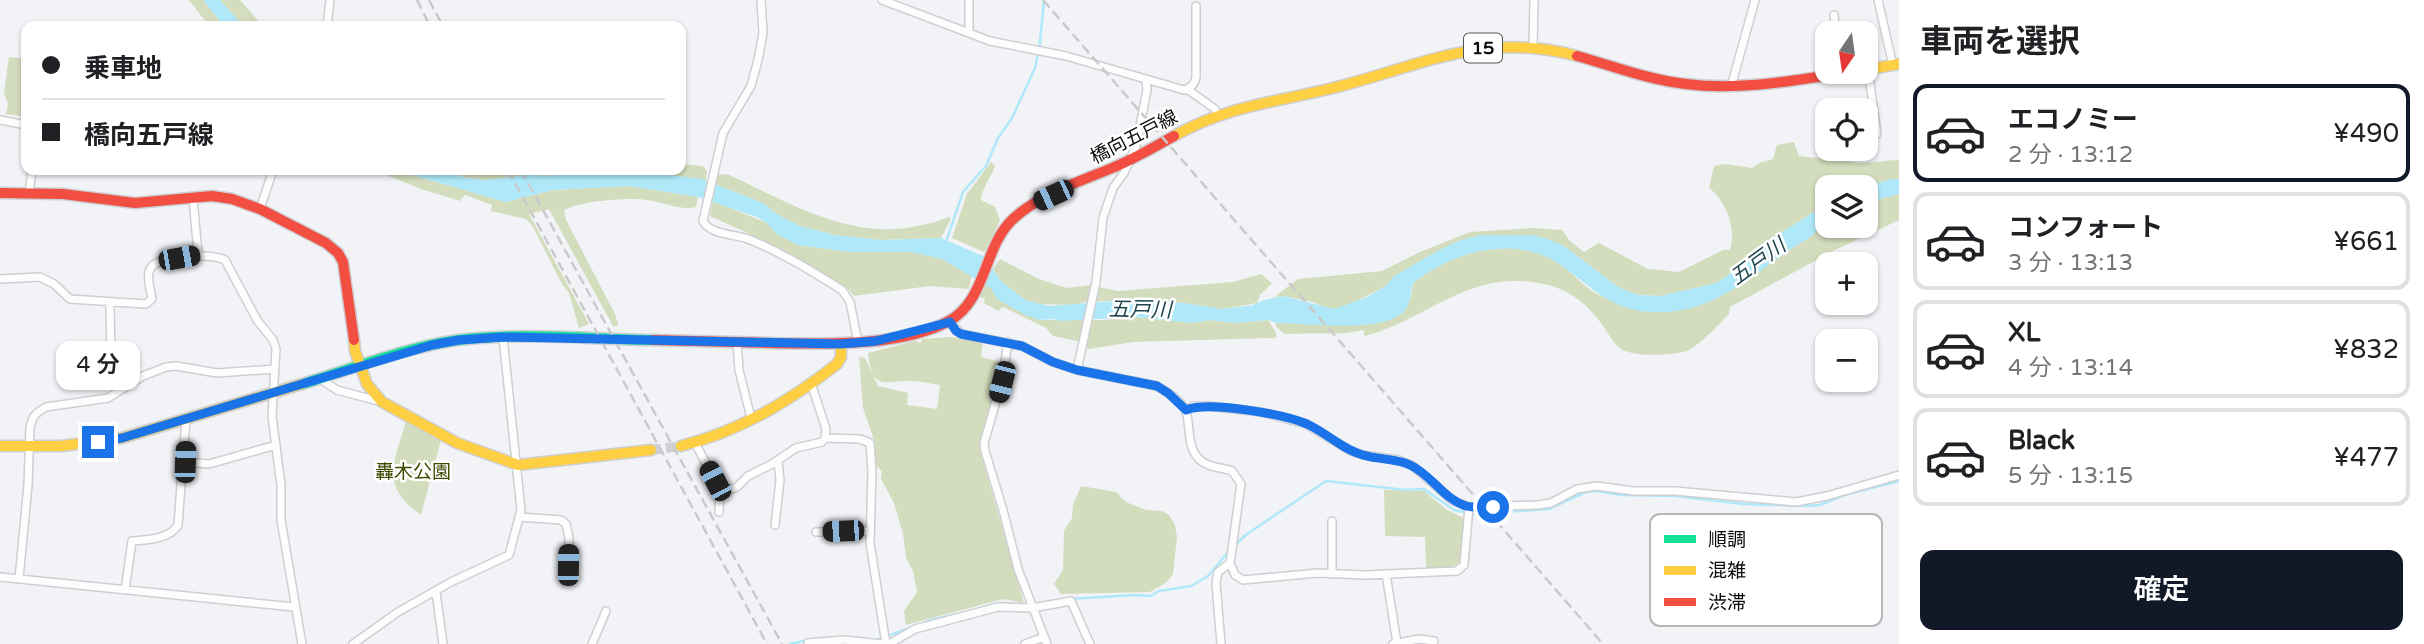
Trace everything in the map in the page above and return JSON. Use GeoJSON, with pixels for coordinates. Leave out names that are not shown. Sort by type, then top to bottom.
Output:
{"type":"FeatureCollection","features":[{"type":"Feature","properties":{"kind":"main road","name":"橋向五戸線"},"geometry":{"type":"LineString","coordinates":[[950,322],[972,296],[1003,232],[1012,219],[1029,206],[1129,161],[1217,115],[1244,106],[1340,86],[1471,50],[1500,46],[1533,47],[1664,80],[1731,87],[1815,76]]}},
{"type":"Feature","properties":{"kind":"main road"},"geometry":{"type":"LineString","coordinates":[[1878,67],[1896,65]]}},
{"type":"Feature","properties":{"kind":"main road"},"geometry":{"type":"LineString","coordinates":[[0,194],[63,194],[135,204],[212,196],[232,199],[260,209],[326,243],[338,253],[343,262],[355,351],[367,384],[382,402],[457,443],[517,464],[541,464],[651,450]]}},
{"type":"Feature","properties":{"kind":"main road"},"geometry":{"type":"LineString","coordinates":[[0,446],[75,446],[122,438],[448,342],[503,337],[841,344],[915,332],[950,322]]}},
{"type":"Feature","properties":{"kind":"main road"},"geometry":{"type":"LineString","coordinates":[[681,446],[695,443],[751,418],[811,383],[837,364],[841,356],[841,344]]}},
{"type":"Feature","properties":{"kind":"street"},"geometry":{"type":"LineString","coordinates":[[328,21],[330,0]]}},
{"type":"Feature","properties":{"kind":"street"},"geometry":{"type":"LineString","coordinates":[[761,0],[763,33],[758,60],[751,86],[723,133],[703,214],[705,225],[749,239],[842,290],[850,302],[858,342]]}},
{"type":"Feature","properties":{"kind":"street"},"geometry":{"type":"LineString","coordinates":[[882,0],[990,41],[1066,56],[1146,81],[1187,89],[1215,109],[1217,115]]}},
{"type":"Feature","properties":{"kind":"street"},"geometry":{"type":"LineString","coordinates":[[968,33],[969,0]]}},
{"type":"Feature","properties":{"kind":"street"},"geometry":{"type":"LineString","coordinates":[[1533,47],[1534,0]]}},
{"type":"Feature","properties":{"kind":"street"},"geometry":{"type":"LineString","coordinates":[[1731,87],[1755,0]]}},
{"type":"Feature","properties":{"kind":"street"},"geometry":{"type":"LineString","coordinates":[[1878,0],[1896,65]]}},
{"type":"Feature","properties":{"kind":"street"},"geometry":{"type":"LineString","coordinates":[[1187,89],[1195,82],[1196,77],[1196,6]]}},
{"type":"Feature","properties":{"kind":"street"},"geometry":{"type":"LineString","coordinates":[[1834,15],[1835,21]]}},
{"type":"Feature","properties":{"kind":"street"},"geometry":{"type":"LineString","coordinates":[[1077,370],[1096,282],[1103,218],[1113,188],[1136,146],[1147,90],[1146,81]]}},
{"type":"Feature","properties":{"kind":"street"},"geometry":{"type":"LineString","coordinates":[[0,120],[21,124]]}},
{"type":"Feature","properties":{"kind":"street"},"geometry":{"type":"LineString","coordinates":[[29,194],[31,175]]}},
{"type":"Feature","properties":{"kind":"street"},"geometry":{"type":"LineString","coordinates":[[260,209],[271,175]]}},
{"type":"Feature","properties":{"kind":"street"},"geometry":{"type":"LineString","coordinates":[[193,198],[198,254]]}},
{"type":"Feature","properties":{"kind":"street"},"geometry":{"type":"LineString","coordinates":[[0,279],[40,277],[54,284],[70,299],[150,303],[152,299],[148,274],[153,265],[160,261],[198,254],[225,260],[276,349],[272,416],[281,485],[283,541],[302,644]]}},
{"type":"Feature","properties":{"kind":"street"},"geometry":{"type":"LineString","coordinates":[[110,302],[111,363]]}},
{"type":"Feature","properties":{"kind":"street"},"geometry":{"type":"LineString","coordinates":[[950,322],[961,334],[1008,342],[1077,370],[1157,386],[1168,393],[1186,410],[1192,448],[1199,459],[1211,467],[1232,471],[1241,484],[1230,564],[1235,575],[1243,580],[1460,570],[1464,565],[1469,507]]}},
{"type":"Feature","properties":{"kind":"street"},"geometry":{"type":"LineString","coordinates":[[353,644],[398,612],[472,571],[509,555],[519,517],[517,464],[503,337]]}},
{"type":"Feature","properties":{"kind":"street"},"geometry":{"type":"LineString","coordinates":[[737,342],[739,370],[751,418]]}},
{"type":"Feature","properties":{"kind":"street"},"geometry":{"type":"LineString","coordinates":[[1008,342],[1002,382],[984,443],[1017,569],[1046,641],[1025,644]]}},
{"type":"Feature","properties":{"kind":"street"},"geometry":{"type":"LineString","coordinates":[[19,579],[32,418],[37,412],[46,407],[108,398],[156,370],[176,366],[217,373],[275,369]]}},
{"type":"Feature","properties":{"kind":"street"},"geometry":{"type":"LineString","coordinates":[[320,379],[337,390],[382,402]]}},
{"type":"Feature","properties":{"kind":"street"},"geometry":{"type":"LineString","coordinates":[[720,493],[737,487],[748,476],[778,461],[796,448],[821,442],[825,438],[826,429],[811,383]]}},
{"type":"Feature","properties":{"kind":"street"},"geometry":{"type":"LineString","coordinates":[[1186,410],[1194,406],[1208,406],[1261,412],[1306,424],[1352,451],[1399,460],[1413,466],[1452,500],[1469,507],[1551,503],[1577,489],[1597,486],[1796,502],[1899,475]]}},
{"type":"Feature","properties":{"kind":"street"},"geometry":{"type":"LineString","coordinates":[[125,590],[132,541],[151,540],[175,530],[178,525],[185,462],[186,419]]}},
{"type":"Feature","properties":{"kind":"street"},"geometry":{"type":"LineString","coordinates":[[825,438],[860,439],[870,443],[872,563],[886,644]]}},
{"type":"Feature","properties":{"kind":"street"},"geometry":{"type":"LineString","coordinates":[[695,443],[720,493],[719,512]]}},
{"type":"Feature","properties":{"kind":"street"},"geometry":{"type":"LineString","coordinates":[[185,462],[209,464],[276,445]]}},
{"type":"Feature","properties":{"kind":"street"},"geometry":{"type":"LineString","coordinates":[[775,525],[780,480],[778,461]]}},
{"type":"Feature","properties":{"kind":"street"},"geometry":{"type":"LineString","coordinates":[[519,517],[561,520],[566,524],[569,538],[568,565]]}},
{"type":"Feature","properties":{"kind":"street"},"geometry":{"type":"LineString","coordinates":[[1332,521],[1332,574]]}},
{"type":"Feature","properties":{"kind":"street"},"geometry":{"type":"LineString","coordinates":[[816,532],[870,531]]}},
{"type":"Feature","properties":{"kind":"street"},"geometry":{"type":"LineString","coordinates":[[1221,644],[1216,583],[1218,572],[1230,564]]}},
{"type":"Feature","properties":{"kind":"street"},"geometry":{"type":"LineString","coordinates":[[1386,574],[1395,643],[1419,639],[1434,641]]}},
{"type":"Feature","properties":{"kind":"street"},"geometry":{"type":"LineString","coordinates":[[0,577],[294,607]]}},
{"type":"Feature","properties":{"kind":"street"},"geometry":{"type":"LineString","coordinates":[[436,592],[443,644]]}},
{"type":"Feature","properties":{"kind":"street"},"geometry":{"type":"LineString","coordinates":[[808,643],[844,640],[886,644],[915,629],[998,607],[1032,608],[1072,601],[1090,644]]}},
{"type":"Feature","properties":{"kind":"street"},"geometry":{"type":"LineString","coordinates":[[592,644],[606,611]]}},
{"type":"Feature","properties":{"kind":"green space"},"geometry":{"type":"Polygon","coordinates":[[[189,0],[203,0],[220,21],[205,21],[189,0]]]}},
{"type":"Feature","properties":{"kind":"green space"},"geometry":{"type":"Polygon","coordinates":[[[220,0],[240,0],[259,21],[239,21],[220,0]]]}},
{"type":"Feature","properties":{"kind":"green space"},"geometry":{"type":"Polygon","coordinates":[[[9,57],[21,58],[21,116],[6,114],[8,104],[4,93],[9,57]]]}},
{"type":"Feature","properties":{"kind":"green space"},"geometry":{"type":"Polygon","coordinates":[[[1794,142],[1799,156],[1815,158],[1815,161],[1867,163],[1899,160],[1899,179],[1878,184],[1878,175],[1815,175],[1815,211],[1761,245],[1717,283],[1660,296],[1638,295],[1618,287],[1564,246],[1532,235],[1482,235],[1461,240],[1394,276],[1386,286],[1347,306],[1334,309],[1283,296],[1274,297],[1298,279],[1382,271],[1470,232],[1534,228],[1562,230],[1570,241],[1584,252],[1599,243],[1648,269],[1679,272],[1723,250],[1730,250],[1732,233],[1728,216],[1720,200],[1709,188],[1714,166],[1725,164],[1752,168],[1773,159],[1777,145],[1794,142]]]}},
{"type":"Feature","properties":{"kind":"green space"},"geometry":{"type":"Polygon","coordinates":[[[991,162],[995,166],[981,200],[995,207],[1000,220],[984,252],[952,238],[967,194],[991,162]]]}},
{"type":"Feature","properties":{"kind":"green space"},"geometry":{"type":"Polygon","coordinates":[[[686,164],[703,166],[707,171],[706,181],[664,175],[686,175],[686,164]]]}},
{"type":"Feature","properties":{"kind":"green space"},"geometry":{"type":"Polygon","coordinates":[[[727,174],[808,212],[861,227],[889,229],[918,226],[949,217],[951,219],[941,238],[880,240],[835,235],[800,226],[775,213],[763,203],[715,184],[718,175],[727,174]]]}},
{"type":"Feature","properties":{"kind":"green space"},"geometry":{"type":"Polygon","coordinates":[[[386,175],[412,175],[506,202],[553,190],[629,186],[698,197],[696,207],[690,208],[628,199],[593,202],[564,210],[566,220],[615,314],[617,326],[613,326],[549,209],[529,214],[589,324],[579,328],[569,293],[532,225],[526,219],[491,211],[492,205],[465,195],[460,201],[386,175]]]}},
{"type":"Feature","properties":{"kind":"green space"},"geometry":{"type":"Polygon","coordinates":[[[460,175],[529,175],[487,180],[460,175]]]}},
{"type":"Feature","properties":{"kind":"green space"},"geometry":{"type":"Polygon","coordinates":[[[1899,194],[1899,220],[1878,230],[1878,199],[1899,194]]]}},
{"type":"Feature","properties":{"kind":"green space"},"geometry":{"type":"Polygon","coordinates":[[[713,201],[767,223],[798,245],[849,252],[911,252],[942,259],[972,275],[969,289],[930,286],[854,296],[846,287],[752,235],[710,216],[713,201]]]}},
{"type":"Feature","properties":{"kind":"green space"},"geometry":{"type":"Polygon","coordinates":[[[1815,232],[1815,238],[1861,238],[1831,252],[1815,252],[1815,261],[1730,307],[1729,314],[1710,333],[1683,352],[1655,355],[1627,352],[1618,346],[1592,312],[1573,296],[1552,286],[1514,281],[1474,288],[1364,336],[1364,330],[1284,334],[1276,326],[1276,323],[1367,325],[1410,301],[1413,283],[1429,272],[1466,255],[1505,248],[1544,255],[1562,265],[1587,287],[1604,297],[1661,306],[1692,307],[1718,297],[1815,232]]]}},
{"type":"Feature","properties":{"kind":"green space"},"geometry":{"type":"Polygon","coordinates":[[[1000,259],[1039,279],[1068,288],[1090,285],[1118,291],[1233,282],[1261,274],[1272,283],[1260,295],[1257,303],[1223,309],[1183,303],[1127,300],[1085,302],[1076,305],[1034,304],[1000,280],[993,269],[1000,259]]]}},
{"type":"Feature","properties":{"kind":"green space"},"geometry":{"type":"Polygon","coordinates":[[[985,284],[992,288],[998,299],[1040,320],[1136,317],[1192,323],[1210,320],[1234,323],[1268,320],[1276,338],[1133,342],[1089,349],[1077,341],[1053,336],[1046,328],[1003,307],[998,311],[984,303],[985,299],[980,297],[985,284]]]}},
{"type":"Feature","properties":{"kind":"green space"},"geometry":{"type":"Polygon","coordinates":[[[950,337],[983,342],[981,357],[1001,362],[979,447],[1024,603],[1003,599],[906,625],[904,611],[917,592],[913,571],[906,558],[903,534],[894,503],[881,479],[882,471],[876,465],[874,440],[863,408],[859,357],[865,358],[878,386],[908,393],[907,405],[937,409],[940,385],[915,381],[880,381],[872,373],[868,353],[915,341],[921,343],[922,339],[950,337]]]}},
{"type":"Feature","properties":{"kind":"green space","name":"轟木公園"},"geometry":{"type":"Polygon","coordinates":[[[406,421],[441,440],[421,515],[399,494],[393,473],[406,421]]]}},
{"type":"Feature","properties":{"kind":"green space"},"geometry":{"type":"Polygon","coordinates":[[[1081,486],[1116,492],[1126,502],[1169,515],[1175,525],[1177,537],[1173,574],[1167,582],[1150,592],[1061,594],[1054,584],[1063,570],[1064,531],[1072,518],[1073,505],[1081,486]]]}},
{"type":"Feature","properties":{"kind":"green space"},"geometry":{"type":"Polygon","coordinates":[[[1384,490],[1424,491],[1447,510],[1464,518],[1460,563],[1450,568],[1426,569],[1425,537],[1385,536],[1384,490]]]}},
{"type":"Feature","properties":{"kind":"water"},"geometry":{"type":"Polygon","coordinates":[[[203,0],[220,0],[239,21],[220,21],[203,0]]]}},
{"type":"Feature","properties":{"kind":"water","name":"五戸川"},"geometry":{"type":"Polygon","coordinates":[[[412,175],[457,175],[487,180],[524,175],[670,175],[702,179],[763,203],[775,213],[800,226],[835,235],[880,240],[941,238],[985,257],[1000,280],[1025,300],[1049,306],[1127,300],[1183,303],[1223,309],[1253,305],[1283,296],[1334,309],[1365,298],[1386,286],[1394,276],[1439,250],[1461,240],[1482,235],[1532,235],[1548,239],[1564,246],[1618,287],[1638,295],[1660,296],[1717,283],[1761,245],[1815,211],[1815,233],[1731,291],[1699,306],[1665,312],[1647,312],[1620,305],[1544,256],[1505,248],[1486,250],[1447,262],[1413,283],[1406,309],[1396,317],[1364,325],[1276,323],[1268,320],[1234,323],[1210,320],[1192,323],[1136,317],[1061,321],[1040,320],[1025,315],[997,299],[991,288],[942,259],[911,252],[849,252],[798,245],[775,233],[767,223],[757,217],[698,197],[629,186],[553,190],[506,202],[412,175]]]}},
{"type":"Feature","properties":{"kind":"water"},"geometry":{"type":"Polygon","coordinates":[[[1899,179],[1899,194],[1878,199],[1878,183],[1899,179]]]}},
{"type":"Feature","properties":{"kind":"waterway"},"geometry":{"type":"LineString","coordinates":[[946,242],[963,192],[986,166],[1035,68],[1044,0]]}},
{"type":"Feature","properties":{"kind":"waterway"},"geometry":{"type":"LineString","coordinates":[[1234,546],[1247,534],[1326,481],[1406,490],[1424,489],[1454,510],[1473,514],[1549,509],[1586,492],[1596,491],[1743,504],[1820,505],[1845,495],[1899,481]]}},
{"type":"Feature","properties":{"kind":"waterway"},"geometry":{"type":"LineString","coordinates":[[1070,599],[1151,596],[1159,591],[1191,586],[1208,576],[1229,551]]}},
{"type":"Feature","properties":{"kind":"waterway"},"geometry":{"type":"LineString","coordinates":[[987,606],[998,603],[1015,604]]}},
{"type":"Feature","properties":{"kind":"waterway"},"geometry":{"type":"LineString","coordinates":[[877,640],[931,620],[957,614]]}},
{"type":"Feature","properties":{"kind":"waterway"},"geometry":{"type":"LineString","coordinates":[[790,644],[808,640]]}},
{"type":"Feature","properties":{"kind":"tunnel"},"geometry":{"type":"LineString","coordinates":[[651,450],[681,446]]}},
{"type":"Feature","properties":{"kind":"railway"},"geometry":{"type":"LineString","coordinates":[[417,0],[428,21]]}},
{"type":"Feature","properties":{"kind":"railway"},"geometry":{"type":"LineString","coordinates":[[429,0],[440,21]]}},
{"type":"Feature","properties":{"kind":"railway"},"geometry":{"type":"LineString","coordinates":[[1043,0],[1603,644]]}},
{"type":"Feature","properties":{"kind":"railway"},"geometry":{"type":"LineString","coordinates":[[511,175],[767,644]]}},
{"type":"Feature","properties":{"kind":"railway"},"geometry":{"type":"LineString","coordinates":[[524,175],[782,644]]}},
{"type":"Feature","properties":{"kind":"traffic: fast"},"geometry":{"type":"LineString","coordinates":[[302,384],[399,353],[458,340],[531,336],[653,340]]}},
{"type":"Feature","properties":{"kind":"traffic: slow"},"geometry":{"type":"LineString","coordinates":[[1174,136],[1214,117],[1234,111],[1337,87],[1455,54],[1513,47],[1544,49],[1577,56]]}},
{"type":"Feature","properties":{"kind":"traffic: slow"},"geometry":{"type":"LineString","coordinates":[[1878,68],[1899,64]]}},
{"type":"Feature","properties":{"kind":"traffic: slow"},"geometry":{"type":"LineString","coordinates":[[354,340],[355,351],[367,384],[382,402],[457,443],[518,465],[651,450]]}},
{"type":"Feature","properties":{"kind":"traffic: slow"},"geometry":{"type":"LineString","coordinates":[[681,446],[724,432],[783,402],[837,364],[841,357],[841,344]]}},
{"type":"Feature","properties":{"kind":"traffic: slow"},"geometry":{"type":"LineString","coordinates":[[0,446],[61,446],[122,438],[302,384]]}},
{"type":"Feature","properties":{"kind":"traffic: jam"},"geometry":{"type":"LineString","coordinates":[[1577,56],[1658,79],[1707,86],[1769,84],[1815,77]]}},
{"type":"Feature","properties":{"kind":"traffic: jam"},"geometry":{"type":"LineString","coordinates":[[653,340],[837,343],[885,340],[930,329],[949,321],[971,300],[1003,231],[1024,210],[1047,196],[1128,161],[1174,136]]}},
{"type":"Feature","properties":{"kind":"traffic: jam"},"geometry":{"type":"LineString","coordinates":[[0,193],[63,194],[135,203],[212,196],[232,199],[260,209],[326,243],[338,253],[343,262],[354,340]]}},
{"type":"Feature","properties":{"kind":"route"},"geometry":{"type":"LineString","coordinates":[[98,442],[122,438],[432,345],[459,340],[503,337],[841,344],[876,341],[950,322],[961,334],[1022,346],[1053,362],[1077,370],[1157,386],[1186,410],[1194,406],[1208,406],[1261,412],[1306,424],[1352,451],[1376,458],[1399,460],[1413,466],[1452,500],[1469,507],[1493,507]]}}]}
